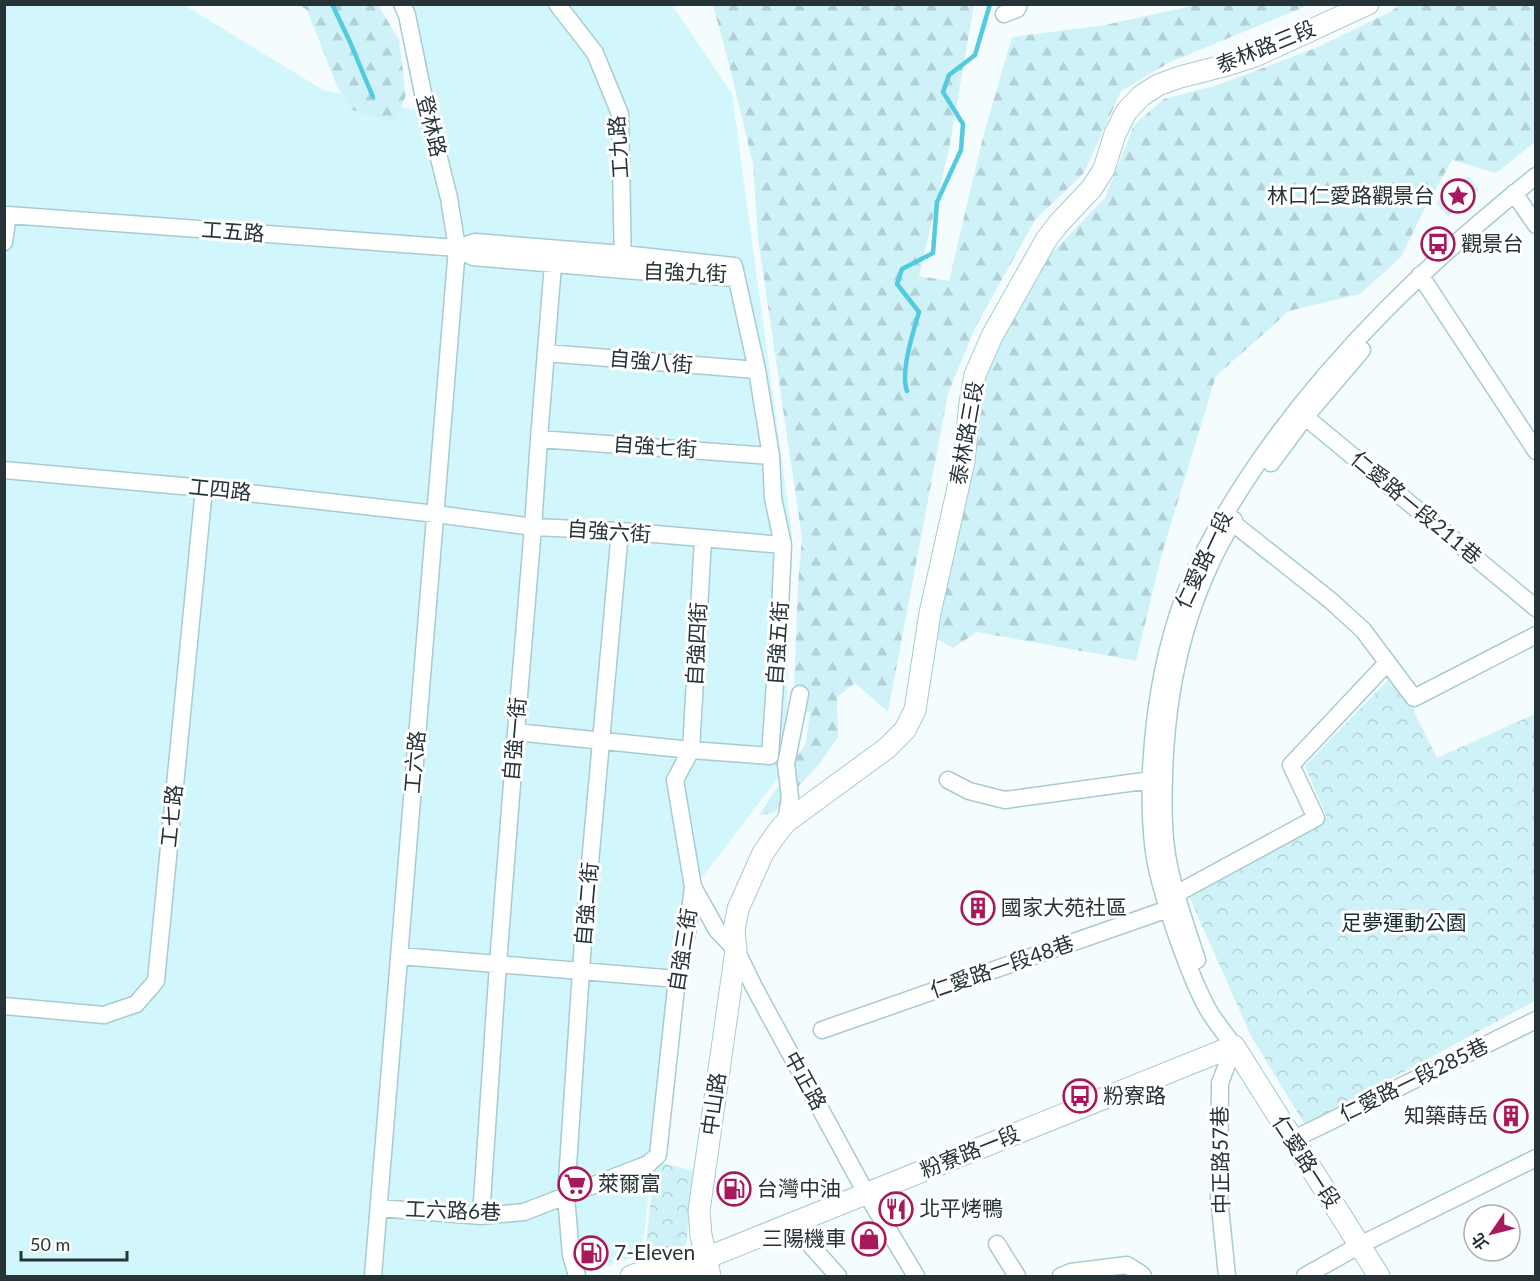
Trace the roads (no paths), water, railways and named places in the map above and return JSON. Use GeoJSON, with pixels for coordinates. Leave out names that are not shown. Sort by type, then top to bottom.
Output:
{"type":"FeatureCollection","features":[{"type":"Feature","properties":{"kind":"main road","name":"泰林路三段"},"geometry":{"type":"LineString","coordinates":[[736,950],[734,930],[738,909],[763,853],[786,822],[887,748],[905,730],[915,710],[930,613],[964,461],[975,375],[992,336],[1046,240],[1059,222],[1092,188],[1104,169],[1115,134],[1126,112],[1141,96],[1158,85],[1255,56],[1368,4]]}},
{"type":"Feature","properties":{"kind":"main road","name":"中山路"},"geometry":{"type":"LineString","coordinates":[[719,1276],[708,1267],[701,1235],[699,1211],[736,950]]}},
{"type":"Feature","properties":{"kind":"main road","name":"仁愛路一段"},"geometry":{"type":"LineString","coordinates":[[1234,1046],[1379,1276]]}},
{"type":"Feature","properties":{"kind":"main road","name":"粉寮路一段"},"geometry":{"type":"LineString","coordinates":[[678,1276],[708,1267],[790,1223],[1234,1046]]}},
{"type":"Feature","properties":{"kind":"main road","name":"粉寮路一段"},"geometry":{"type":"LineString","coordinates":[[631,1276],[668,1264],[708,1267]]}},
{"type":"Feature","properties":{"kind":"street","name":"工九路"},"geometry":{"type":"LineString","coordinates":[[557,4],[595,53],[620,114],[623,262]]}},
{"type":"Feature","properties":{"kind":"street"},"geometry":{"type":"LineString","coordinates":[[1006,4],[1004,14],[1017,9],[1019,4]]}},
{"type":"Feature","properties":{"kind":"street","name":"登林路"},"geometry":{"type":"LineString","coordinates":[[405,10],[449,198],[457,248]]}},
{"type":"Feature","properties":{"kind":"street","name":"仁愛路一段"},"geometry":{"type":"LineString","coordinates":[[1172,902],[1156,866],[1151,819],[1152,746],[1159,691],[1171,639],[1185,595],[1203,553],[1228,519],[1273,440],[1301,413],[1345,352],[1396,298],[1424,280],[1517,198],[1536,176]]}},
{"type":"Feature","properties":{"kind":"street","name":"仁愛路一段"},"geometry":{"type":"LineString","coordinates":[[1517,198],[1536,190]]}},
{"type":"Feature","properties":{"kind":"street"},"geometry":{"type":"LineString","coordinates":[[1517,198],[1536,225]]}},
{"type":"Feature","properties":{"kind":"street","name":"工五路"},"geometry":{"type":"LineString","coordinates":[[4,242],[8,215],[457,248]]}},
{"type":"Feature","properties":{"kind":"street","name":"自強九街"},"geometry":{"type":"LineString","coordinates":[[457,248],[475,242],[736,278]]}},
{"type":"Feature","properties":{"kind":"street","name":"自強九街"},"geometry":{"type":"LineString","coordinates":[[457,248],[473,256],[553,264],[623,262]]}},
{"type":"Feature","properties":{"kind":"street","name":"工六路"},"geometry":{"type":"LineString","coordinates":[[373,1276],[457,248]]}},
{"type":"Feature","properties":{"kind":"street","name":"自強一街"},"geometry":{"type":"LineString","coordinates":[[481,1216],[498,964],[553,264]]}},
{"type":"Feature","properties":{"kind":"street","name":"自強五街"},"geometry":{"type":"LineString","coordinates":[[516,732],[770,756],[783,545],[773,498],[771,456],[757,370],[736,278]]}},
{"type":"Feature","properties":{"kind":"street"},"geometry":{"type":"LineString","coordinates":[[1424,280],[1536,451]]}},
{"type":"Feature","properties":{"kind":"street","name":"自強八街"},"geometry":{"type":"LineString","coordinates":[[546,353],[757,370]]}},
{"type":"Feature","properties":{"kind":"street","name":"仁愛路一段211巷"},"geometry":{"type":"LineString","coordinates":[[1301,413],[1536,608]]}},
{"type":"Feature","properties":{"kind":"street","name":"自強七街"},"geometry":{"type":"LineString","coordinates":[[539,439],[771,456]]}},
{"type":"Feature","properties":{"kind":"street","name":"工四路"},"geometry":{"type":"LineString","coordinates":[[4,470],[204,488],[436,514]]}},
{"type":"Feature","properties":{"kind":"street","name":"工七路"},"geometry":{"type":"LineString","coordinates":[[4,1006],[104,1015],[136,1004],[156,981],[204,488]]}},
{"type":"Feature","properties":{"kind":"street","name":"自強六街"},"geometry":{"type":"LineString","coordinates":[[436,514],[533,527],[620,531],[783,545]]}},
{"type":"Feature","properties":{"kind":"street"},"geometry":{"type":"LineString","coordinates":[[1228,519],[1330,600],[1363,630],[1414,698],[1536,635]]}},
{"type":"Feature","properties":{"kind":"street","name":"仁愛路一段"},"geometry":{"type":"LineString","coordinates":[[1228,519],[1190,615],[1179,654],[1170,700],[1164,751],[1163,800],[1172,902],[1189,970],[1210,1012],[1234,1046]]}},
{"type":"Feature","properties":{"kind":"street","name":"自強二街"},"geometry":{"type":"LineString","coordinates":[[577,1276],[571,1255],[566,1196],[581,971],[620,531]]}},
{"type":"Feature","properties":{"kind":"street","name":"自強四街"},"geometry":{"type":"LineString","coordinates":[[692,750],[703,539]]}},
{"type":"Feature","properties":{"kind":"street","name":"仁愛路一段48巷"},"geometry":{"type":"LineString","coordinates":[[822,1030],[1172,902],[1316,818],[1291,765],[1387,663]]}},
{"type":"Feature","properties":{"kind":"street"},"geometry":{"type":"LineString","coordinates":[[786,822],[790,797],[786,764],[800,694]]}},
{"type":"Feature","properties":{"kind":"street","name":"自強三街"},"geometry":{"type":"LineString","coordinates":[[658,1155],[677,979],[688,928],[693,887],[675,780],[692,750]]}},
{"type":"Feature","properties":{"kind":"street"},"geometry":{"type":"LineString","coordinates":[[948,780],[969,791],[1005,800],[1151,780]]}},
{"type":"Feature","properties":{"kind":"street","name":"中正路"},"geometry":{"type":"LineString","coordinates":[[693,887],[717,930],[736,950],[866,1193],[916,1276]]}},
{"type":"Feature","properties":{"kind":"street"},"geometry":{"type":"LineString","coordinates":[[399,956],[677,979]]}},
{"type":"Feature","properties":{"kind":"street","name":"仁愛路一段285巷"},"geometry":{"type":"LineString","coordinates":[[1292,1140],[1536,1020]]}},
{"type":"Feature","properties":{"kind":"street","name":"中正路57巷"},"geometry":{"type":"LineString","coordinates":[[1227,1276],[1219,1197],[1220,1083],[1234,1046]]}},
{"type":"Feature","properties":{"kind":"street","name":"工六路6巷"},"geometry":{"type":"LineString","coordinates":[[379,1208],[481,1216],[524,1212],[648,1164],[658,1155]]}},
{"type":"Feature","properties":{"kind":"street"},"geometry":{"type":"LineString","coordinates":[[1305,1276],[1360,1245],[1536,1158]]}},
{"type":"Feature","properties":{"kind":"street"},"geometry":{"type":"LineString","coordinates":[[790,1223],[838,1276]]}},
{"type":"Feature","properties":{"kind":"street"},"geometry":{"type":"LineString","coordinates":[[997,1244],[1017,1276]]}},
{"type":"Feature","properties":{"kind":"street"},"geometry":{"type":"LineString","coordinates":[[1061,1276],[1071,1272],[1127,1265],[1143,1276]]}},
{"type":"Feature","properties":{"kind":"waterway"},"geometry":{"type":"LineString","coordinates":[[332,4],[373,97]]}},
{"type":"Feature","properties":{"kind":"waterway"},"geometry":{"type":"LineString","coordinates":[[907,391],[906,363],[919,312],[897,284],[902,269],[933,253],[937,202],[961,150],[963,124],[943,92],[949,75],[975,55],[990,4]]}},
{"type":"Feature","properties":{"kind":"place","name":"林口仁愛路觀景台"},"geometry":{"type":"Point","coordinates":[1458,196]}},
{"type":"Feature","properties":{"kind":"place","name":"觀景台"},"geometry":{"type":"Point","coordinates":[1438,244]}},
{"type":"Feature","properties":{"kind":"place","name":"國家大苑社區"},"geometry":{"type":"Point","coordinates":[978,908]}},
{"type":"Feature","properties":{"kind":"place","name":"粉寮路"},"geometry":{"type":"Point","coordinates":[1080,1096]}},
{"type":"Feature","properties":{"kind":"place","name":"知築蒔岳"},"geometry":{"type":"Point","coordinates":[1511,1116]}},
{"type":"Feature","properties":{"kind":"place","name":"萊爾富"},"geometry":{"type":"Point","coordinates":[575,1184]}},
{"type":"Feature","properties":{"kind":"place","name":"台灣中油"},"geometry":{"type":"Point","coordinates":[734,1189]}},
{"type":"Feature","properties":{"kind":"place","name":"北平烤鴨"},"geometry":{"type":"Point","coordinates":[896,1209]}},
{"type":"Feature","properties":{"kind":"place","name":"三陽機車"},"geometry":{"type":"Point","coordinates":[869,1239]}},
{"type":"Feature","properties":{"kind":"place","name":"7-Eleven"},"geometry":{"type":"Point","coordinates":[591,1253]}},
{"type":"Feature","properties":{"kind":"park label","name":"足夢運動公園"},"geometry":{"type":"Point","coordinates":[1404,923]}}]}
